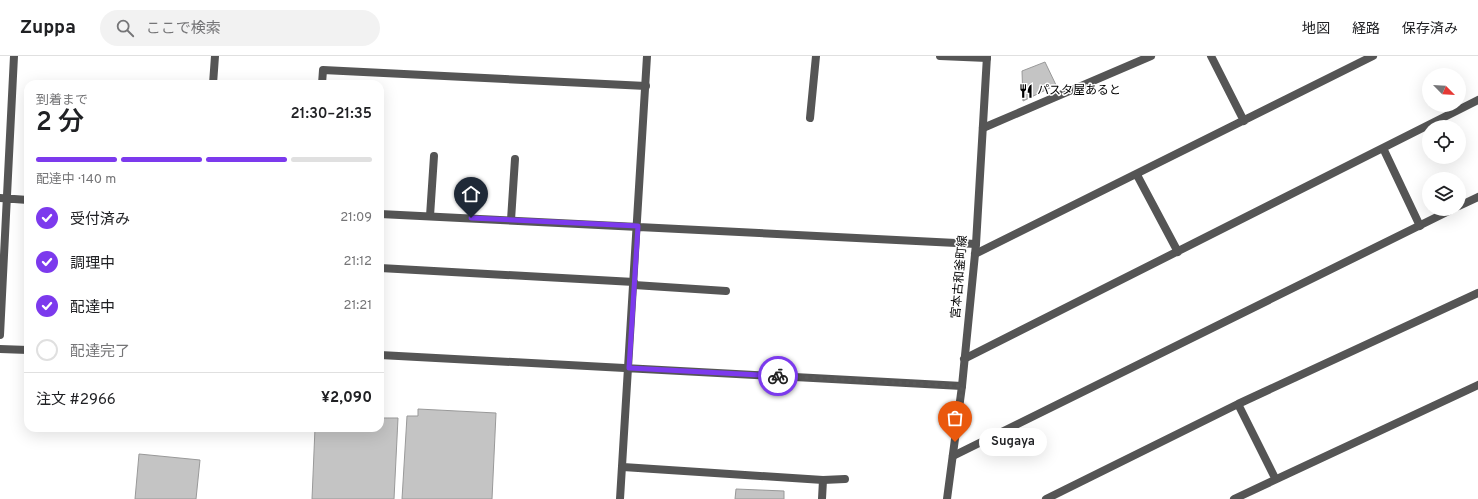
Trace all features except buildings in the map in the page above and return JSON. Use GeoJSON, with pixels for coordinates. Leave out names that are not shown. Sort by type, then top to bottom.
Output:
{"type":"FeatureCollection","features":[{"type":"Feature","properties":{"kind":"street"},"geometry":{"type":"LineString","coordinates":[[0,335],[3,198],[14,56]]}},
{"type":"Feature","properties":{"kind":"street"},"geometry":{"type":"LineString","coordinates":[[213,80],[215,56]]}},
{"type":"Feature","properties":{"kind":"street"},"geometry":{"type":"LineString","coordinates":[[620,499],[638,226],[647,56]]}},
{"type":"Feature","properties":{"kind":"street"},"geometry":{"type":"LineString","coordinates":[[810,118],[816,56]]}},
{"type":"Feature","properties":{"kind":"street"},"geometry":{"type":"LineString","coordinates":[[940,56],[987,57]]}},
{"type":"Feature","properties":{"kind":"street"},"geometry":{"type":"LineString","coordinates":[[983,128],[1150,56]]}},
{"type":"Feature","properties":{"kind":"street"},"geometry":{"type":"LineString","coordinates":[[1212,56],[1244,121]]}},
{"type":"Feature","properties":{"kind":"street"},"geometry":{"type":"LineString","coordinates":[[975,254],[1137,175],[1373,56]]}},
{"type":"Feature","properties":{"kind":"street","name":"宮本古和釜町線"},"geometry":{"type":"LineString","coordinates":[[947,499],[962,386],[976,244],[987,57]]}},
{"type":"Feature","properties":{"kind":"street"},"geometry":{"type":"LineString","coordinates":[[322,80],[323,70],[646,86]]}},
{"type":"Feature","properties":{"kind":"street"},"geometry":{"type":"LineString","coordinates":[[964,359],[1478,100]]}},
{"type":"Feature","properties":{"kind":"street"},"geometry":{"type":"LineString","coordinates":[[1383,148],[1420,226]]}},
{"type":"Feature","properties":{"kind":"street"},"geometry":{"type":"LineString","coordinates":[[430,216],[434,156]]}},
{"type":"Feature","properties":{"kind":"street"},"geometry":{"type":"LineString","coordinates":[[511,220],[515,159]]}},
{"type":"Feature","properties":{"kind":"street"},"geometry":{"type":"LineString","coordinates":[[1137,175],[1178,252]]}},
{"type":"Feature","properties":{"kind":"street"},"geometry":{"type":"LineString","coordinates":[[1466,203],[1478,197]]}},
{"type":"Feature","properties":{"kind":"street"},"geometry":{"type":"LineString","coordinates":[[3,198],[24,200]]}},
{"type":"Feature","properties":{"kind":"street"},"geometry":{"type":"LineString","coordinates":[[384,214],[976,244]]}},
{"type":"Feature","properties":{"kind":"street"},"geometry":{"type":"LineString","coordinates":[[953,456],[1440,216]]}},
{"type":"Feature","properties":{"kind":"street"},"geometry":{"type":"LineString","coordinates":[[384,268],[726,291]]}},
{"type":"Feature","properties":{"kind":"street"},"geometry":{"type":"LineString","coordinates":[[1046,499],[1238,404],[1478,293]]}},
{"type":"Feature","properties":{"kind":"street"},"geometry":{"type":"LineString","coordinates":[[0,349],[24,350]]}},
{"type":"Feature","properties":{"kind":"street"},"geometry":{"type":"LineString","coordinates":[[384,355],[962,386]]}},
{"type":"Feature","properties":{"kind":"street"},"geometry":{"type":"LineString","coordinates":[[1234,499],[1276,478],[1478,385]]}},
{"type":"Feature","properties":{"kind":"street"},"geometry":{"type":"LineString","coordinates":[[1238,404],[1276,478]]}},
{"type":"Feature","properties":{"kind":"street"},"geometry":{"type":"LineString","coordinates":[[623,467],[823,480],[845,479]]}},
{"type":"Feature","properties":{"kind":"street"},"geometry":{"type":"LineString","coordinates":[[822,499],[823,480]]}},
{"type":"Feature","properties":{"kind":"way so far"},"geometry":{"type":"LineString","coordinates":[[778,376],[962,386],[955,442]]}},
{"type":"Feature","properties":{"kind":"place","name":"パスタ屋あると"},"geometry":{"type":"Point","coordinates":[1026,91]}},
{"type":"Feature","properties":{"kind":"place","name":"Sugaya"},"geometry":{"type":"Point","coordinates":[955,442]}},
{"type":"Feature","properties":{"kind":"route"},"geometry":{"type":"LineString","coordinates":[[471,218],[638,226],[629,368],[778,376]]}}]}
